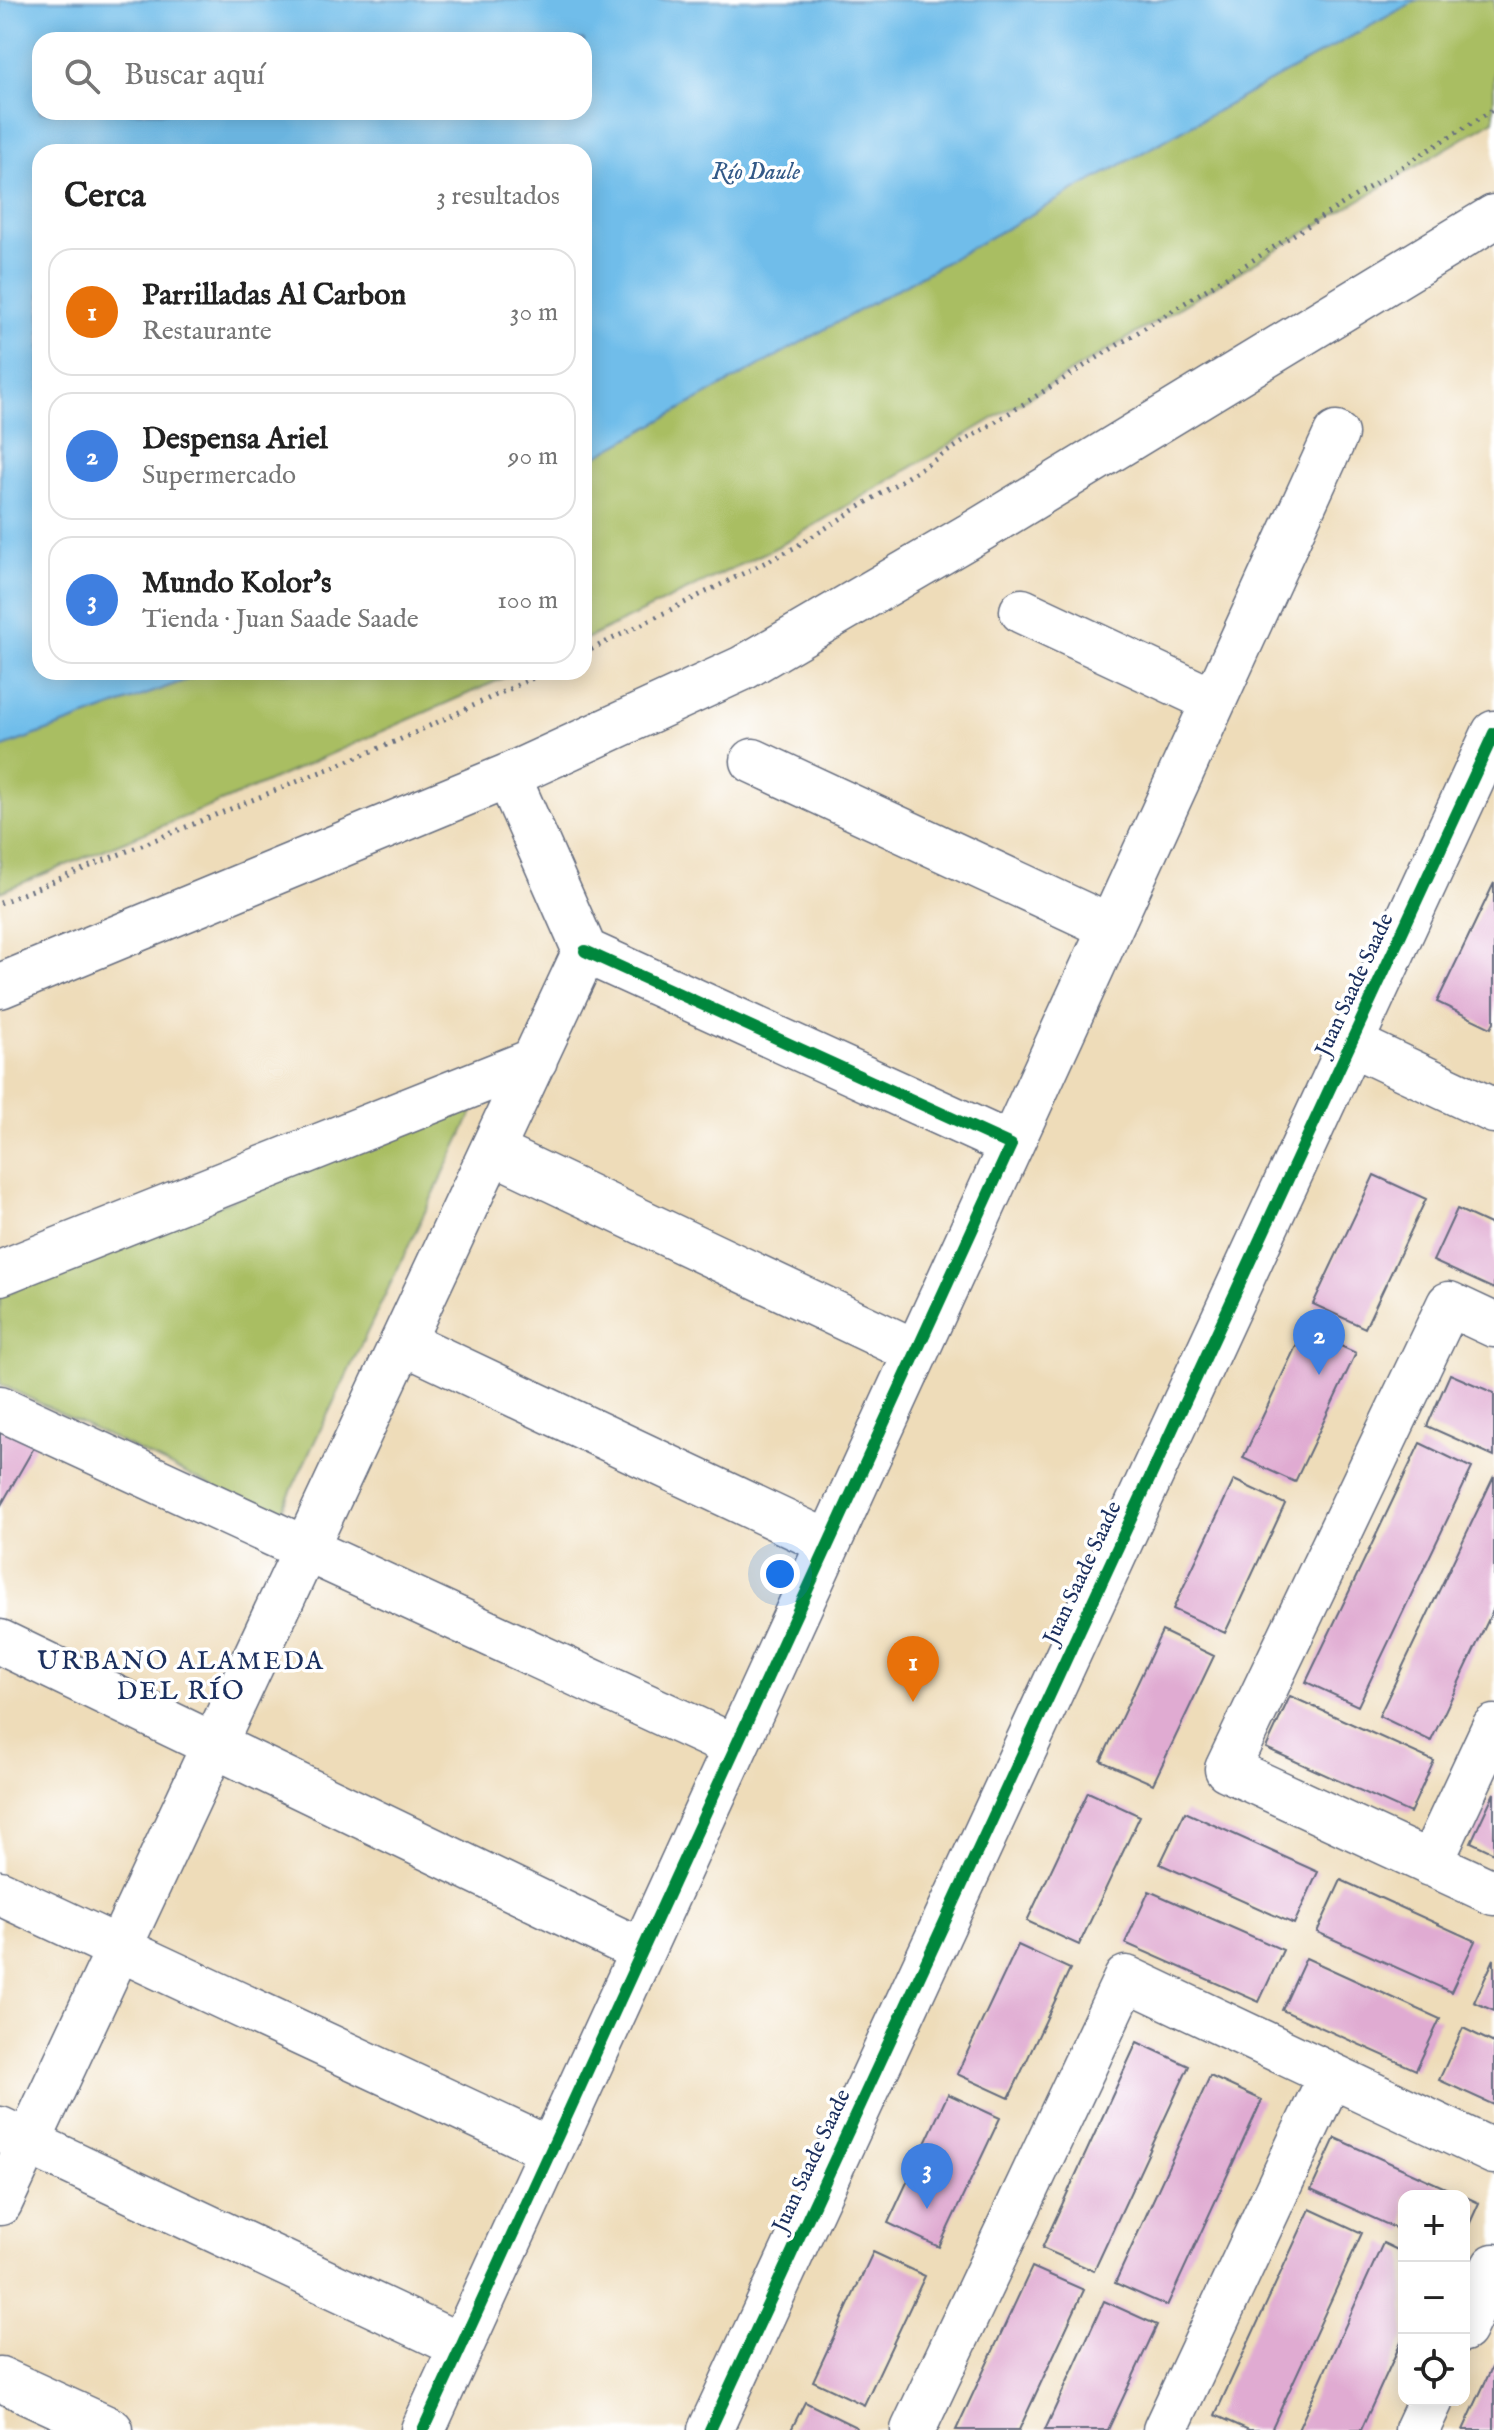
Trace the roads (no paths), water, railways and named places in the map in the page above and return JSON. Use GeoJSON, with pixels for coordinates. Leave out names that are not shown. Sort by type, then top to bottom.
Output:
{"type":"FeatureCollection","features":[{"type":"Feature","properties":{"kind":"street"},"geometry":{"type":"LineString","coordinates":[[0,986],[508,776],[743,668],[981,529],[1494,217]]}},
{"type":"Feature","properties":{"kind":"street"},"geometry":{"type":"LineString","coordinates":[[423,2430],[1336,434]]}},
{"type":"Feature","properties":{"kind":"street"},"geometry":{"type":"LineString","coordinates":[[1022,611],[1214,701]]}},
{"type":"Feature","properties":{"kind":"street","name":"Juan Saade Saade"},"geometry":{"type":"LineString","coordinates":[[710,2430],[1494,733]]}},
{"type":"Feature","properties":{"kind":"street"},"geometry":{"type":"LineString","coordinates":[[753,761],[1110,927]]}},
{"type":"Feature","properties":{"kind":"street"},"geometry":{"type":"LineString","coordinates":[[508,776],[585,951],[1011,1145]]}},
{"type":"Feature","properties":{"kind":"street"},"geometry":{"type":"LineString","coordinates":[[0,2203],[14,2136],[120,1948],[585,951]]}},
{"type":"Feature","properties":{"kind":"street"},"geometry":{"type":"LineString","coordinates":[[1350,1043],[1494,1111]]}},
{"type":"Feature","properties":{"kind":"street"},"geometry":{"type":"LineString","coordinates":[[0,1273],[535,1060]]}},
{"type":"Feature","properties":{"kind":"street"},"geometry":{"type":"LineString","coordinates":[[492,1151],[916,1352]]}},
{"type":"Feature","properties":{"kind":"street"},"geometry":{"type":"LineString","coordinates":[[1494,1325],[1449,1304],[1227,1769],[1494,1893]]}},
{"type":"Feature","properties":{"kind":"street"},"geometry":{"type":"LineString","coordinates":[[403,1342],[829,1543]]}},
{"type":"Feature","properties":{"kind":"street"},"geometry":{"type":"LineString","coordinates":[[0,1408],[735,1747]]}},
{"type":"Feature","properties":{"kind":"street"},"geometry":{"type":"LineString","coordinates":[[0,1642],[642,1951]]}},
{"type":"Feature","properties":{"kind":"street"},"geometry":{"type":"LineString","coordinates":[[1430,1864],[1494,1727]]}},
{"type":"Feature","properties":{"kind":"street"},"geometry":{"type":"LineString","coordinates":[[0,1893],[551,2150]]}},
{"type":"Feature","properties":{"kind":"street"},"geometry":{"type":"LineString","coordinates":[[913,2430],[1126,1978],[1494,2152]]}},
{"type":"Feature","properties":{"kind":"street"},"geometry":{"type":"LineString","coordinates":[[1165,2430],[1331,2075]]}},
{"type":"Feature","properties":{"kind":"street"},"geometry":{"type":"LineString","coordinates":[[14,2136],[461,2346]]}},
{"type":"Feature","properties":{"kind":"street"},"geometry":{"type":"LineString","coordinates":[[1470,2316],[1494,2266]]}},
{"type":"Feature","properties":{"kind":"street"},"geometry":{"type":"LineString","coordinates":[[0,2379],[111,2430]]}},
{"type":"Feature","properties":{"kind":"street"},"geometry":{"type":"LineString","coordinates":[[1417,2430],[1428,2406]]}},
{"type":"Feature","properties":{"kind":"water","name":"Río Daule"},"geometry":{"type":"Polygon","coordinates":[[[0,0],[1417,0],[592,459],[592,144],[32,144],[32,680],[186,680],[0,748],[0,0]]]}},
{"type":"Feature","properties":{"kind":"place","name":"Despensa Ariel"},"geometry":{"type":"Point","coordinates":[1319,1375]}},
{"type":"Feature","properties":{"kind":"place","name":"Parrilladas Al Carbon"},"geometry":{"type":"Point","coordinates":[913,1702]}},
{"type":"Feature","properties":{"kind":"place","name":"Mundo Kolor's"},"geometry":{"type":"Point","coordinates":[927,2209]}},
{"type":"Feature","properties":{"kind":"district","name":"URBANO ALAMEDA DEL RÍO"},"geometry":{"type":"Point","coordinates":[181,1676]}}]}
